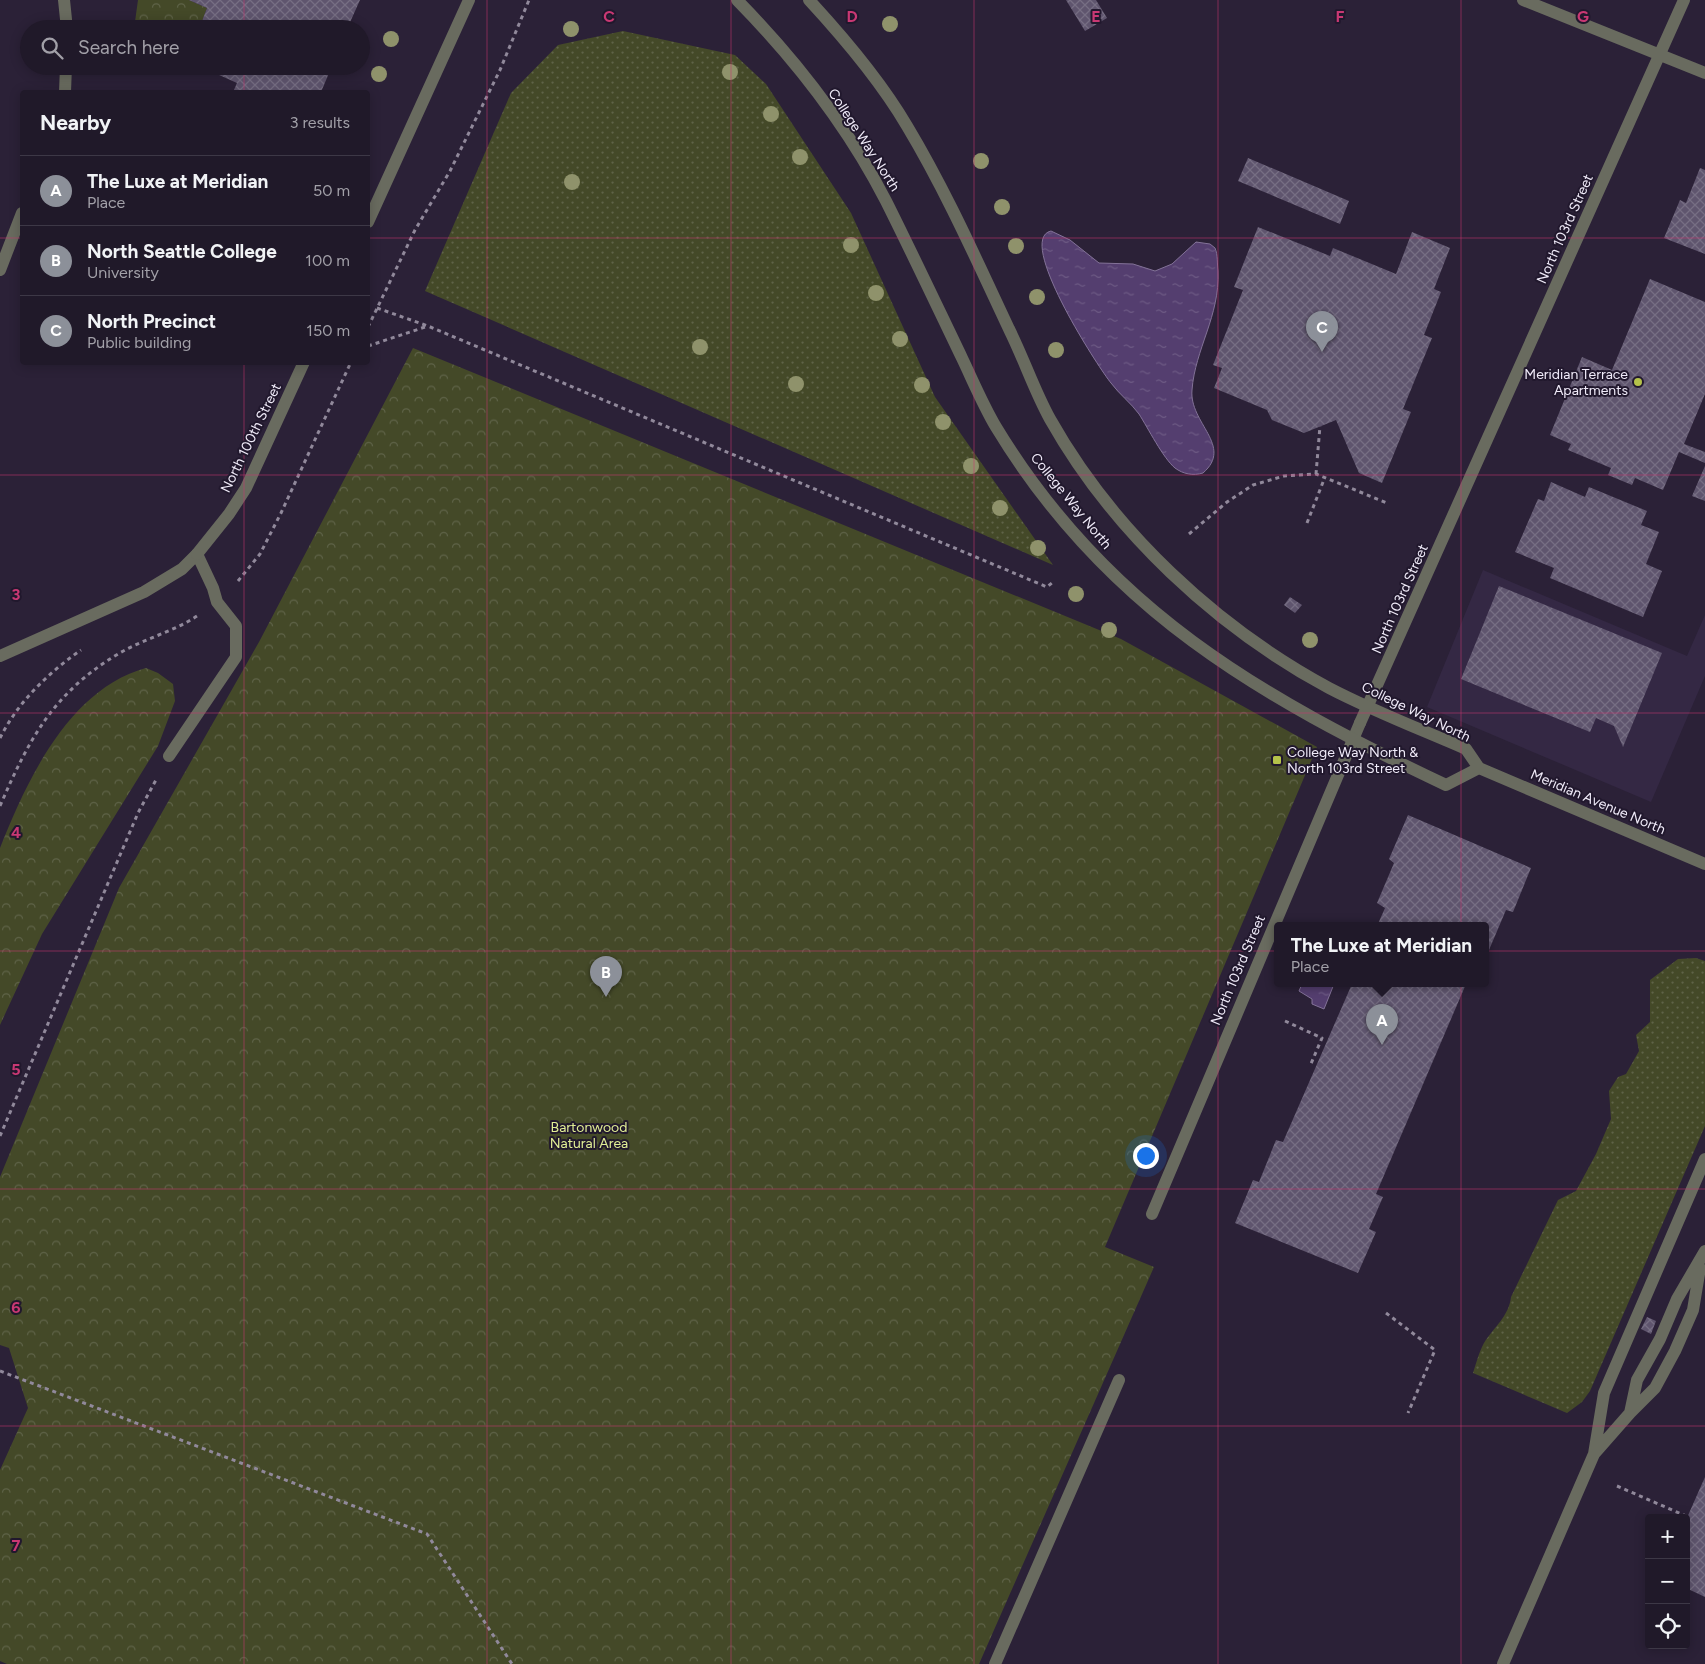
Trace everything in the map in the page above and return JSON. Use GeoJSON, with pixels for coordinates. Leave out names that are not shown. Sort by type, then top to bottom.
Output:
{"type":"FeatureCollection","features":[{"type":"Feature","properties":{"kind":"street"},"geometry":{"type":"LineString","coordinates":[[64,0],[66,20]]}},
{"type":"Feature","properties":{"kind":"street"},"geometry":{"type":"LineString","coordinates":[[370,218],[469,0]]}},
{"type":"Feature","properties":{"kind":"street","name":"College Way North"},"geometry":{"type":"LineString","coordinates":[[737,0],[777,42],[830,111],[858,154],[884,198],[995,425],[1022,467],[1052,507],[1087,548],[1119,581],[1196,646],[1237,674],[1352,741],[1446,786],[1479,768],[1466,749],[1330,688],[1238,630],[1190,591],[1102,498],[1048,415],[971,250],[906,124],[876,78],[809,0]]}},
{"type":"Feature","properties":{"kind":"street"},"geometry":{"type":"LineString","coordinates":[[1524,0],[1705,73]]}},
{"type":"Feature","properties":{"kind":"street","name":"North 103rd Street"},"geometry":{"type":"LineString","coordinates":[[1275,922],[1352,741],[1684,0]]}},
{"type":"Feature","properties":{"kind":"street"},"geometry":{"type":"LineString","coordinates":[[65,90],[66,75]]}},
{"type":"Feature","properties":{"kind":"street"},"geometry":{"type":"LineString","coordinates":[[0,270],[20,218]]}},
{"type":"Feature","properties":{"kind":"street","name":"North 100th Street"},"geometry":{"type":"LineString","coordinates":[[0,656],[144,592],[182,569],[197,554],[229,514],[246,488],[303,365]]}},
{"type":"Feature","properties":{"kind":"street"},"geometry":{"type":"LineString","coordinates":[[169,756],[236,656],[236,626],[217,602],[214,588],[197,554]]}},
{"type":"Feature","properties":{"kind":"street","name":"Meridian Avenue North"},"geometry":{"type":"LineString","coordinates":[[1479,768],[1705,864]]}},
{"type":"Feature","properties":{"kind":"street","name":"North 103rd Street"},"geometry":{"type":"LineString","coordinates":[[1152,1214],[1274,925]]}},
{"type":"Feature","properties":{"kind":"street"},"geometry":{"type":"LineString","coordinates":[[1503,1664],[1594,1454],[1604,1393],[1705,1159]]}},
{"type":"Feature","properties":{"kind":"street"},"geometry":{"type":"LineString","coordinates":[[1594,1454],[1655,1388],[1675,1351],[1692,1310],[1703,1255]]}},
{"type":"Feature","properties":{"kind":"street"},"geometry":{"type":"LineString","coordinates":[[1630,1413],[1637,1380],[1660,1339],[1677,1299],[1703,1255]]}},
{"type":"Feature","properties":{"kind":"street"},"geometry":{"type":"LineString","coordinates":[[995,1664],[1119,1380]]}},
{"type":"Feature","properties":{"kind":"path"},"geometry":{"type":"LineString","coordinates":[[370,323],[415,230],[450,171],[500,70],[530,0]]}},
{"type":"Feature","properties":{"kind":"path"},"geometry":{"type":"LineString","coordinates":[[377,308],[428,326],[1047,587],[1053,582]]}},
{"type":"Feature","properties":{"kind":"path"},"geometry":{"type":"LineString","coordinates":[[370,345],[428,326]]}},
{"type":"Feature","properties":{"kind":"path"},"geometry":{"type":"LineString","coordinates":[[0,806],[22,756],[49,714],[89,675],[118,654],[190,620],[217,602],[240,580],[260,554],[350,365]]}},
{"type":"Feature","properties":{"kind":"path"},"geometry":{"type":"LineString","coordinates":[[1316,474],[1320,426]]}},
{"type":"Feature","properties":{"kind":"path"},"geometry":{"type":"LineString","coordinates":[[1189,534],[1227,502],[1253,485],[1284,476],[1316,474],[1387,503]]}},
{"type":"Feature","properties":{"kind":"path"},"geometry":{"type":"LineString","coordinates":[[1308,523],[1325,478]]}},
{"type":"Feature","properties":{"kind":"path"},"geometry":{"type":"LineString","coordinates":[[0,738],[20,707],[42,680],[88,645]]}},
{"type":"Feature","properties":{"kind":"path"},"geometry":{"type":"LineString","coordinates":[[0,1136],[138,813],[169,756]]}},
{"type":"Feature","properties":{"kind":"path"},"geometry":{"type":"LineString","coordinates":[[1285,1021],[1322,1038],[1310,1066]]}},
{"type":"Feature","properties":{"kind":"path"},"geometry":{"type":"LineString","coordinates":[[1386,1313],[1435,1350],[1408,1412]]}},
{"type":"Feature","properties":{"kind":"path"},"geometry":{"type":"LineString","coordinates":[[0,1371],[427,1534],[512,1664]]}},
{"type":"Feature","properties":{"kind":"path"},"geometry":{"type":"LineString","coordinates":[[1617,1486],[1681,1514]]}},
{"type":"Feature","properties":{"kind":"shaded area"},"geometry":{"type":"Polygon","coordinates":[[[1483,570],[1687,656],[1705,615],[1705,676],[1651,802],[1427,707],[1483,570]]]}},
{"type":"Feature","properties":{"kind":"green space"},"geometry":{"type":"Polygon","coordinates":[[[138,0],[189,0],[207,8],[202,20],[135,20],[138,0]]]}},
{"type":"Feature","properties":{"kind":"green space"},"geometry":{"type":"Polygon","coordinates":[[[623,31],[735,55],[766,84],[851,213],[935,397],[1053,565],[425,291],[511,93],[558,45],[623,31]]]}},
{"type":"Feature","properties":{"kind":"green space","name":"Bartonwood Natural Area"},"geometry":{"type":"Polygon","coordinates":[[[413,348],[1121,639],[1317,747],[1105,1247],[1154,1267],[979,1664],[7,1664],[0,1661],[0,1470],[28,1408],[9,1348],[0,1345],[0,1177],[119,888],[259,642],[413,348]]]}},
{"type":"Feature","properties":{"kind":"green space"},"geometry":{"type":"Polygon","coordinates":[[[146,668],[158,673],[173,684],[175,701],[158,746],[42,934],[0,1025],[0,848],[23,794],[54,740],[73,716],[94,695],[119,679],[146,668]]]}},
{"type":"Feature","properties":{"kind":"green space"},"geometry":{"type":"Polygon","coordinates":[[[1696,958],[1705,961],[1705,1126],[1590,1391],[1582,1402],[1567,1413],[1473,1373],[1482,1347],[1507,1310],[1511,1297],[1558,1200],[1576,1191],[1596,1154],[1611,1119],[1609,1091],[1618,1077],[1626,1074],[1639,1051],[1636,1035],[1650,1022],[1650,980],[1678,959],[1696,958]]]}},
{"type":"Feature","properties":{"kind":"water"},"geometry":{"type":"Polygon","coordinates":[[[1051,231],[1070,240],[1099,263],[1133,264],[1155,271],[1172,264],[1196,242],[1210,244],[1215,248],[1218,287],[1194,375],[1192,390],[1193,402],[1208,434],[1214,453],[1211,463],[1203,473],[1185,473],[1170,463],[1139,414],[1114,387],[1091,354],[1063,304],[1043,256],[1043,239],[1051,231]]]}},
{"type":"Feature","properties":{"kind":"water"},"geometry":{"type":"Polygon","coordinates":[[[1301,987],[1333,987],[1324,1009],[1312,1004],[1312,999],[1299,991],[1301,987]]]}},
{"type":"Feature","properties":{"kind":"building"},"geometry":{"type":"Polygon","coordinates":[[[189,0],[360,0],[351,20],[202,20],[207,8],[189,0]]]}},
{"type":"Feature","properties":{"kind":"building"},"geometry":{"type":"Polygon","coordinates":[[[1066,0],[1096,0],[1107,18],[1085,31],[1066,0]]]}},
{"type":"Feature","properties":{"kind":"building"},"geometry":{"type":"Polygon","coordinates":[[[219,75],[328,75],[322,90],[234,90],[237,83],[219,75]]]}},
{"type":"Feature","properties":{"kind":"building"},"geometry":{"type":"Polygon","coordinates":[[[1248,158],[1349,201],[1340,224],[1238,181],[1248,158]]]}},
{"type":"Feature","properties":{"kind":"building"},"geometry":{"type":"Polygon","coordinates":[[[1700,168],[1705,170],[1705,254],[1664,238],[1680,200],[1686,203],[1700,168]]]}},
{"type":"Feature","properties":{"kind":"building"},"geometry":{"type":"Polygon","coordinates":[[[1258,227],[1330,256],[1333,248],[1396,274],[1412,232],[1450,248],[1434,289],[1441,292],[1424,335],[1432,338],[1403,409],[1411,412],[1382,483],[1359,473],[1336,420],[1304,433],[1272,420],[1267,410],[1214,388],[1222,368],[1213,365],[1243,290],[1234,287],[1258,227]]]}},
{"type":"Feature","properties":{"kind":"building","name":"Meridian Terrace Apartments"},"geometry":{"type":"Polygon","coordinates":[[[1650,279],[1705,302],[1705,394],[1684,444],[1705,452],[1705,463],[1679,452],[1663,490],[1635,478],[1632,485],[1608,475],[1611,468],[1568,450],[1571,444],[1550,435],[1582,357],[1612,370],[1650,279]]]}},
{"type":"Feature","properties":{"kind":"building"},"geometry":{"type":"Polygon","coordinates":[[[1705,466],[1705,501],[1692,496],[1705,466]]]}},
{"type":"Feature","properties":{"kind":"building"},"geometry":{"type":"Polygon","coordinates":[[[1551,482],[1585,497],[1589,487],[1647,511],[1641,525],[1659,532],[1646,564],[1662,571],[1643,617],[1550,578],[1554,568],[1515,552],[1538,499],[1544,501],[1551,482]]]}},
{"type":"Feature","properties":{"kind":"building"},"geometry":{"type":"Polygon","coordinates":[[[1499,586],[1662,653],[1623,747],[1614,726],[1596,718],[1590,732],[1461,679],[1499,586]]]}},
{"type":"Feature","properties":{"kind":"building"},"geometry":{"type":"Polygon","coordinates":[[[1290,597],[1302,605],[1295,613],[1284,605],[1290,597]]]}},
{"type":"Feature","properties":{"kind":"building"},"geometry":{"type":"Polygon","coordinates":[[[1408,815],[1531,868],[1513,912],[1506,910],[1489,950],[1489,922],[1379,922],[1385,908],[1377,903],[1394,863],[1389,859],[1408,815]]]}},
{"type":"Feature","properties":{"kind":"building"},"geometry":{"type":"Polygon","coordinates":[[[1351,987],[1465,987],[1376,1194],[1383,1197],[1369,1229],[1376,1232],[1358,1273],[1235,1223],[1253,1180],[1259,1182],[1276,1140],[1283,1142],[1351,987]]]}},
{"type":"Feature","properties":{"kind":"building"},"geometry":{"type":"Polygon","coordinates":[[[1647,1317],[1656,1321],[1651,1334],[1641,1329],[1647,1317]]]}},
{"type":"Feature","properties":{"kind":"building"},"geometry":{"type":"Polygon","coordinates":[[[1705,1477],[1705,1597],[1690,1590],[1689,1514],[1705,1477]]]}},
{"type":"Feature","properties":{"kind":"place","name":"North Precinct"},"geometry":{"type":"Point","coordinates":[1322,352]}},
{"type":"Feature","properties":{"kind":"place","name":"Meridian Terrace Apartments"},"geometry":{"type":"Point","coordinates":[1638,382]}},
{"type":"Feature","properties":{"kind":"place","name":"College Way North & North 103rd Street"},"geometry":{"type":"Point","coordinates":[1277,760]}},
{"type":"Feature","properties":{"kind":"place","name":"North Seattle College"},"geometry":{"type":"Point","coordinates":[606,997]}},
{"type":"Feature","properties":{"kind":"place","name":"The Luxe at Meridian"},"geometry":{"type":"Point","coordinates":[1382,1045]}}]}
